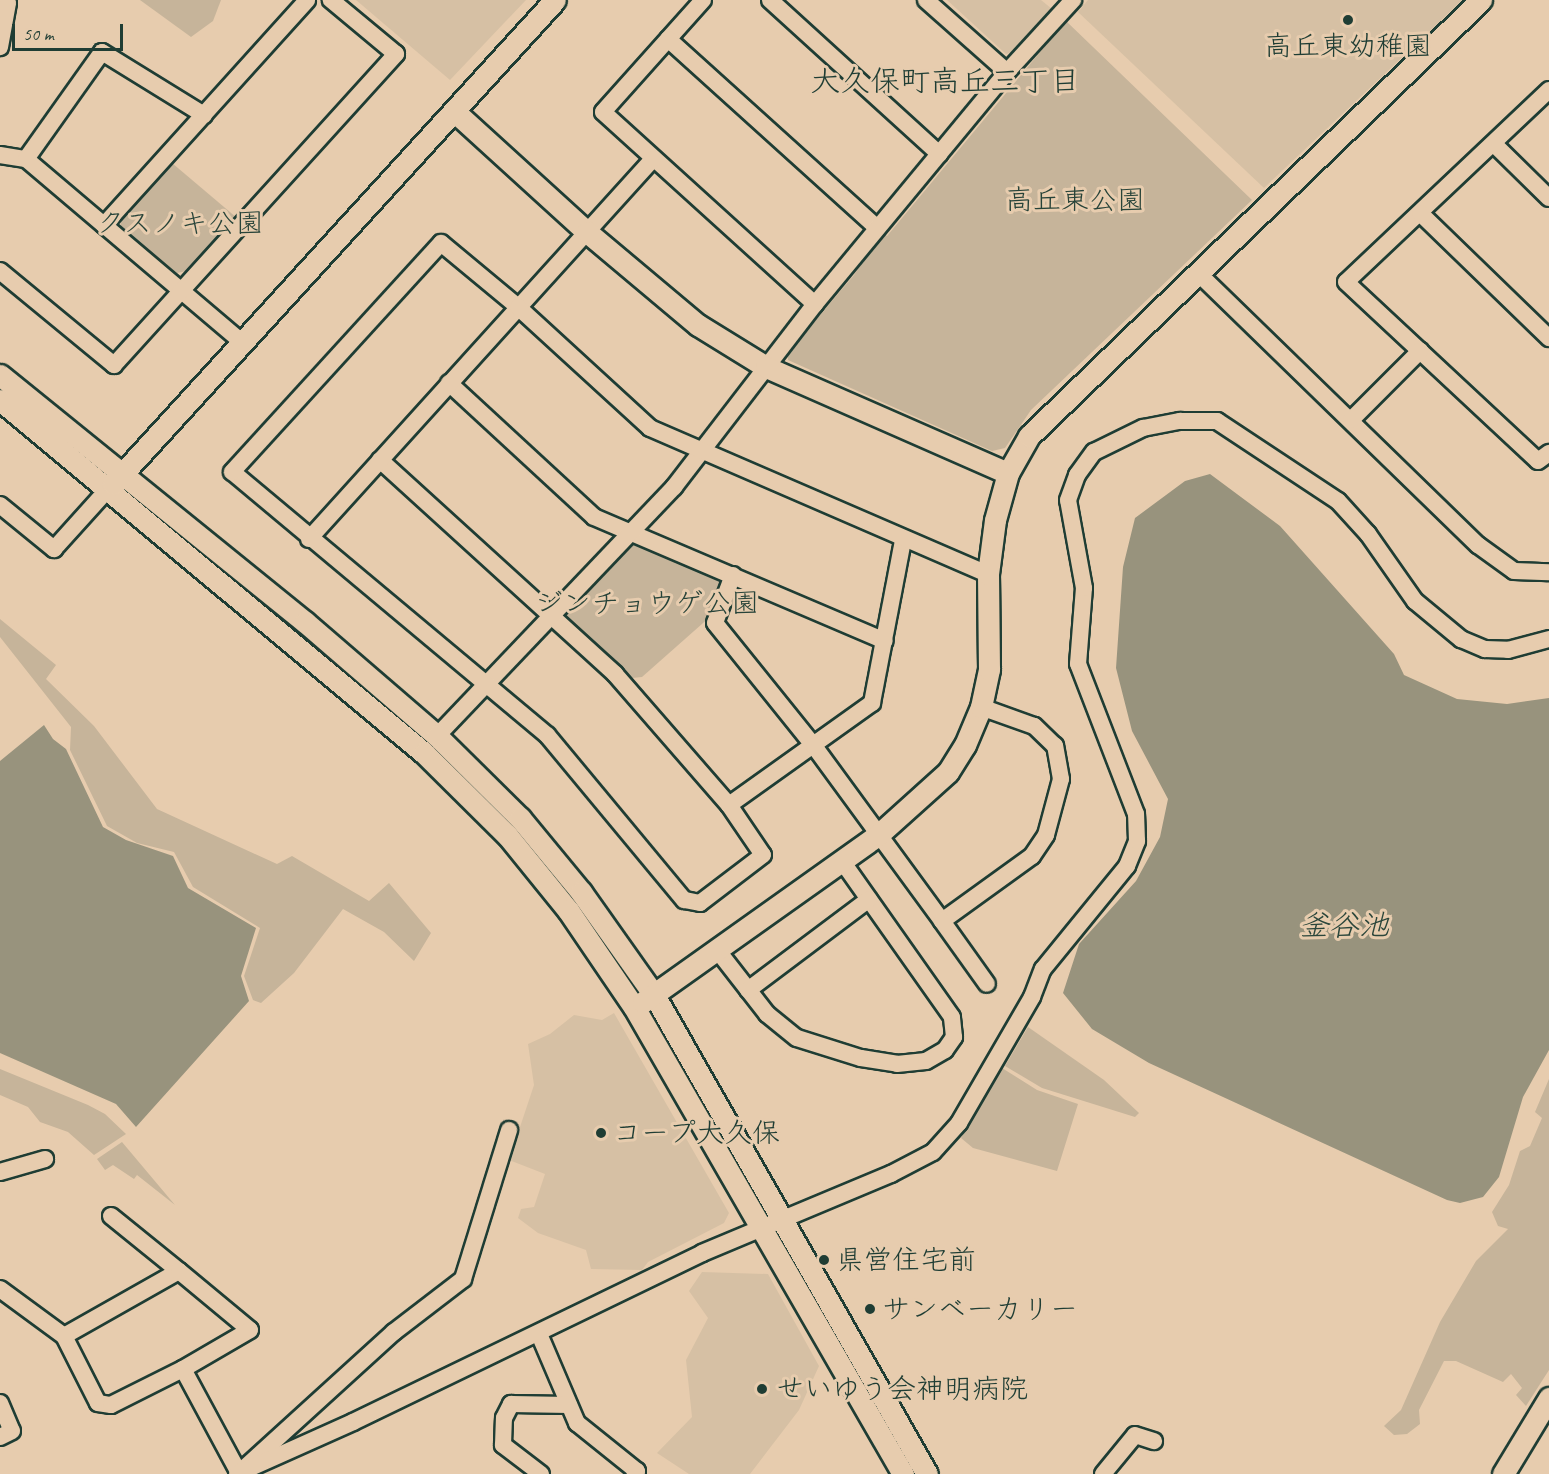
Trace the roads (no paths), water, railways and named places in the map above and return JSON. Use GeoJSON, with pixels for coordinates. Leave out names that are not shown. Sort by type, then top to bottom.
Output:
{"type":"FeatureCollection","features":[{"type":"Feature","properties":{"kind":"street"},"geometry":{"type":"LineString","coordinates":[[104,225],[307,0]]}},
{"type":"Feature","properties":{"kind":"street"},"geometry":{"type":"LineString","coordinates":[[0,271],[114,365],[396,54],[331,0]]}},
{"type":"Feature","properties":{"kind":"street"},"geometry":{"type":"LineString","coordinates":[[0,505],[54,549],[244,344],[555,0]]}},
{"type":"Feature","properties":{"kind":"street"},"geometry":{"type":"LineString","coordinates":[[703,0],[603,112],[815,304]]}},
{"type":"Feature","properties":{"kind":"street"},"geometry":{"type":"LineString","coordinates":[[770,0],[939,154]]}},
{"type":"Feature","properties":{"kind":"street"},"geometry":{"type":"LineString","coordinates":[[926,0],[1007,72]]}},
{"type":"Feature","properties":{"kind":"street"},"geometry":{"type":"LineString","coordinates":[[437,736],[632,531],[702,452],[766,366],[877,228],[1007,72],[1073,0]]}},
{"type":"Feature","properties":{"kind":"street"},"geometry":{"type":"LineString","coordinates":[[634,1007],[718,951],[878,835],[948,772],[965,745],[981,707],[989,669],[988,574],[996,512],[1008,473],[1029,436],[1050,411],[1481,0]]}},
{"type":"Feature","properties":{"kind":"street"},"geometry":{"type":"LineString","coordinates":[[0,1],[8,3],[0,47]]}},
{"type":"Feature","properties":{"kind":"street"},"geometry":{"type":"LineString","coordinates":[[668,39],[877,228]]}},
{"type":"Feature","properties":{"kind":"street"},"geometry":{"type":"LineString","coordinates":[[26,159],[102,52],[204,115]]}},
{"type":"Feature","properties":{"kind":"street"},"geometry":{"type":"LineString","coordinates":[[1549,90],[1346,282],[1538,461],[1549,453]]}},
{"type":"Feature","properties":{"kind":"street"},"geometry":{"type":"LineString","coordinates":[[454,111],[587,232],[698,325],[766,366],[1008,473]]}},
{"type":"Feature","properties":{"kind":"street"},"geometry":{"type":"LineString","coordinates":[[1494,144],[1549,198]]}},
{"type":"Feature","properties":{"kind":"street"},"geometry":{"type":"LineString","coordinates":[[0,155],[26,159],[182,289],[244,344]]}},
{"type":"Feature","properties":{"kind":"street"},"geometry":{"type":"LineString","coordinates":[[309,539],[654,159]]}},
{"type":"Feature","properties":{"kind":"street"},"geometry":{"type":"LineString","coordinates":[[1420,213],[1549,338]]}},
{"type":"Feature","properties":{"kind":"street"},"geometry":{"type":"LineString","coordinates":[[380,460],[552,614],[615,674],[729,805],[763,855],[700,903],[684,900],[548,735],[309,539],[232,472],[441,243],[518,307],[650,428],[903,540],[988,574]]}},
{"type":"Feature","properties":{"kind":"street"},"geometry":{"type":"LineString","coordinates":[[1197,272],[1500,563],[1514,571],[1549,572]]}},
{"type":"Feature","properties":{"kind":"street"},"geometry":{"type":"LineString","coordinates":[[1351,420],[1420,351]]}},
{"type":"Feature","properties":{"kind":"street"},"geometry":{"type":"LineString","coordinates":[[0,375],[116,481],[424,753],[507,835],[568,910],[634,1007],[900,1473]]}},
{"type":"Feature","properties":{"kind":"street"},"geometry":{"type":"LineString","coordinates":[[449,384],[594,517],[632,531],[885,641]]}},
{"type":"Feature","properties":{"kind":"street"},"geometry":{"type":"LineString","coordinates":[[0,400],[116,481],[437,736],[520,818],[581,892],[654,995],[927,1474]]}},
{"type":"Feature","properties":{"kind":"street"},"geometry":{"type":"LineString","coordinates":[[238,1473],[539,1334],[759,1227],[891,1174],[933,1152],[959,1123],[1032,997],[1043,969],[1127,866],[1137,842],[1136,814],[1078,664],[1084,588],[1068,500],[1077,476],[1094,452],[1143,428],[1180,421],[1217,422],[1338,501],[1368,534],[1415,601],[1461,639],[1485,649],[1508,650],[1549,639]]}},
{"type":"Feature","properties":{"kind":"street"},"geometry":{"type":"LineString","coordinates":[[729,805],[872,703],[903,540]]}},
{"type":"Feature","properties":{"kind":"street"},"geometry":{"type":"LineString","coordinates":[[733,575],[715,623],[814,746],[987,984]]}},
{"type":"Feature","properties":{"kind":"street"},"geometry":{"type":"LineString","coordinates":[[942,921],[1032,856],[1046,835],[1061,779],[1055,746],[1034,726],[981,707]]}},
{"type":"Feature","properties":{"kind":"street"},"geometry":{"type":"LineString","coordinates":[[718,951],[767,1014],[797,1038],[861,1058],[897,1064],[926,1061],[945,1050],[954,1037],[952,1017],[842,861]]}},
{"type":"Feature","properties":{"kind":"street"},"geometry":{"type":"LineString","coordinates":[[748,990],[869,899]]}},
{"type":"Feature","properties":{"kind":"street"},"geometry":{"type":"LineString","coordinates":[[238,1473],[394,1332],[463,1279],[508,1130]]}},
{"type":"Feature","properties":{"kind":"street"},"geometry":{"type":"LineString","coordinates":[[0,1172],[45,1159]]}},
{"type":"Feature","properties":{"kind":"street"},"geometry":{"type":"LineString","coordinates":[[0,1289],[64,1336],[98,1403],[111,1406],[183,1369],[250,1330],[111,1216]]}},
{"type":"Feature","properties":{"kind":"street"},"geometry":{"type":"LineString","coordinates":[[64,1336],[178,1271]]}},
{"type":"Feature","properties":{"kind":"street"},"geometry":{"type":"LineString","coordinates":[[539,1334],[578,1423],[637,1473]]}},
{"type":"Feature","properties":{"kind":"street"},"geometry":{"type":"LineString","coordinates":[[183,1369],[238,1473]]}},
{"type":"Feature","properties":{"kind":"street"},"geometry":{"type":"LineString","coordinates":[[1503,1474],[1549,1398]]}},
{"type":"Feature","properties":{"kind":"street"},"geometry":{"type":"LineString","coordinates":[[0,1403],[12,1431],[0,1437]]}},
{"type":"Feature","properties":{"kind":"street"},"geometry":{"type":"LineString","coordinates":[[541,1474],[503,1445],[504,1418],[511,1404],[569,1405]]}},
{"type":"Feature","properties":{"kind":"street"},"geometry":{"type":"LineString","coordinates":[[1103,1474],[1135,1435],[1154,1441]]}},
{"type":"Feature","properties":{"kind":"water","name":"釜谷池"},"geometry":{"type":"Polygon","coordinates":[[[1210,474],[1280,526],[1394,654],[1404,675],[1457,699],[1507,704],[1549,698],[1549,1050],[1523,1097],[1499,1177],[1483,1197],[1460,1203],[1447,1200],[1149,1063],[1092,1029],[1063,993],[1079,944],[1136,881],[1160,837],[1168,799],[1132,731],[1116,668],[1123,567],[1135,518],[1185,481],[1210,474]]]}},
{"type":"Feature","properties":{"kind":"water"},"geometry":{"type":"Polygon","coordinates":[[[44,725],[53,739],[66,749],[103,827],[126,840],[173,856],[188,888],[256,928],[241,976],[249,1001],[136,1127],[116,1104],[0,1053],[0,761],[44,725]]]}},
{"type":"Feature","properties":{"kind":"place","name":"高丘東幼稚園"},"geometry":{"type":"Point","coordinates":[1348,20]}},
{"type":"Feature","properties":{"kind":"place","name":"コープ大久保"},"geometry":{"type":"Point","coordinates":[601,1133]}},
{"type":"Feature","properties":{"kind":"place","name":"県営住宅前"},"geometry":{"type":"Point","coordinates":[824,1260]}},
{"type":"Feature","properties":{"kind":"place","name":"サンベーカリー"},"geometry":{"type":"Point","coordinates":[870,1309]}},
{"type":"Feature","properties":{"kind":"place","name":"せいゆう会神明病院"},"geometry":{"type":"Point","coordinates":[762,1389]}},
{"type":"Feature","properties":{"kind":"district","name":"大久保町高丘三丁目"},"geometry":{"type":"Point","coordinates":[945,81]}},
{"type":"Feature","properties":{"kind":"park label","name":"高丘東公園"},"geometry":{"type":"Point","coordinates":[1075,200]}},
{"type":"Feature","properties":{"kind":"park label","name":"クスノキ公園"},"geometry":{"type":"Point","coordinates":[180,223]}},
{"type":"Feature","properties":{"kind":"park label","name":"ジンチョウゲ公園"},"geometry":{"type":"Point","coordinates":[647,603]}}]}
